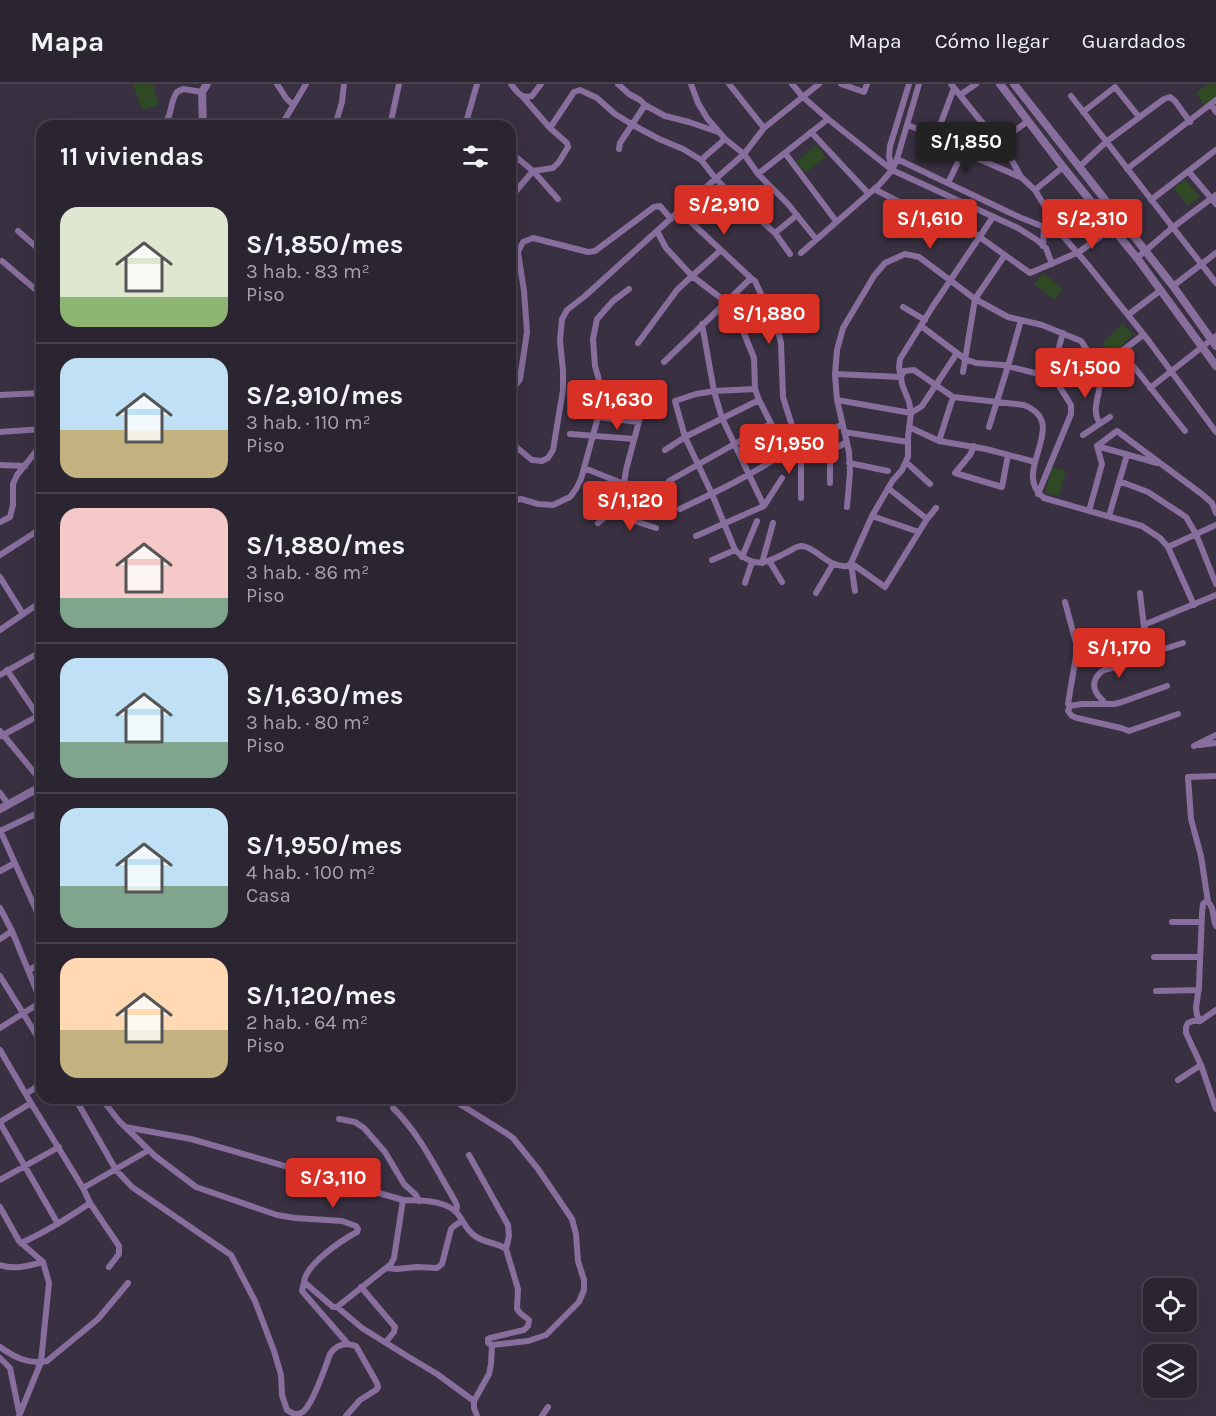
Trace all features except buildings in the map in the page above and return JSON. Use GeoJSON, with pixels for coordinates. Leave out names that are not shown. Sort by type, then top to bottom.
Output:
{"type":"FeatureCollection","features":[{"type":"Feature","properties":{"kind":"street"},"geometry":{"type":"LineString","coordinates":[[203,120],[202,92],[207,84]]}},
{"type":"Feature","properties":{"kind":"street"},"geometry":{"type":"LineString","coordinates":[[277,84],[293,105]]}},
{"type":"Feature","properties":{"kind":"street"},"geometry":{"type":"LineString","coordinates":[[284,120],[306,84]]}},
{"type":"Feature","properties":{"kind":"street"},"geometry":{"type":"LineString","coordinates":[[337,120],[344,84]]}},
{"type":"Feature","properties":{"kind":"street"},"geometry":{"type":"LineString","coordinates":[[391,120],[399,84]]}},
{"type":"Feature","properties":{"kind":"street"},"geometry":{"type":"LineString","coordinates":[[467,120],[477,84]]}},
{"type":"Feature","properties":{"kind":"street"},"geometry":{"type":"LineString","coordinates":[[511,84],[550,128],[567,143],[568,147],[553,168],[533,171],[516,192]]}},
{"type":"Feature","properties":{"kind":"street"},"geometry":{"type":"LineString","coordinates":[[522,96],[527,98],[532,96],[541,84]]}},
{"type":"Feature","properties":{"kind":"street"},"geometry":{"type":"LineString","coordinates":[[618,84],[645,105],[665,116],[719,133]]}},
{"type":"Feature","properties":{"kind":"street"},"geometry":{"type":"LineString","coordinates":[[729,84],[764,128]]}},
{"type":"Feature","properties":{"kind":"street"},"geometry":{"type":"LineString","coordinates":[[792,84],[828,119],[892,170],[1018,228],[1046,248],[1052,264]]}},
{"type":"Feature","properties":{"kind":"street"},"geometry":{"type":"LineString","coordinates":[[516,447],[532,460],[542,461],[548,458],[553,450],[563,390],[560,341],[562,319],[567,310],[744,154],[764,128],[819,84]]}},
{"type":"Feature","properties":{"kind":"street"},"geometry":{"type":"LineString","coordinates":[[841,84],[864,92],[867,84]]}},
{"type":"Feature","properties":{"kind":"street"},"geometry":{"type":"LineString","coordinates":[[892,170],[889,156],[890,146],[909,84]]}},
{"type":"Feature","properties":{"kind":"street"},"geometry":{"type":"LineString","coordinates":[[801,253],[892,170],[919,84]]}},
{"type":"Feature","properties":{"kind":"street"},"geometry":{"type":"LineString","coordinates":[[960,95],[976,84]]}},
{"type":"Feature","properties":{"kind":"street"},"geometry":{"type":"LineString","coordinates":[[1000,84],[1063,167],[1137,258],[1216,366]]}},
{"type":"Feature","properties":{"kind":"street"},"geometry":{"type":"LineString","coordinates":[[1014,84],[1214,341],[1202,347],[1150,388]]}},
{"type":"Feature","properties":{"kind":"street"},"geometry":{"type":"LineString","coordinates":[[690,85],[707,118],[719,133],[744,154],[758,174],[788,204],[816,238]]}},
{"type":"Feature","properties":{"kind":"street"},"geometry":{"type":"LineString","coordinates":[[936,136],[953,86]]}},
{"type":"Feature","properties":{"kind":"street"},"geometry":{"type":"LineString","coordinates":[[953,86],[980,120],[1001,141],[1021,177],[1035,190],[1062,235],[1143,334],[1216,432]]}},
{"type":"Feature","properties":{"kind":"street"},"geometry":{"type":"LineString","coordinates":[[1083,112],[1115,87],[1139,117]]}},
{"type":"Feature","properties":{"kind":"street"},"geometry":{"type":"LineString","coordinates":[[169,120],[172,102],[177,92],[183,89],[202,92]]}},
{"type":"Feature","properties":{"kind":"street"},"geometry":{"type":"LineString","coordinates":[[550,128],[574,92],[580,90],[597,98],[615,114],[701,160],[716,179],[747,210],[775,233],[790,254]]}},
{"type":"Feature","properties":{"kind":"street"},"geometry":{"type":"LineString","coordinates":[[1071,96],[1216,283]]}},
{"type":"Feature","properties":{"kind":"street"},"geometry":{"type":"LineString","coordinates":[[1079,167],[1106,142],[1164,99],[1170,97],[1175,101],[1190,122]]}},
{"type":"Feature","properties":{"kind":"street"},"geometry":{"type":"LineString","coordinates":[[1127,169],[1214,102],[1216,112]]}},
{"type":"Feature","properties":{"kind":"street"},"geometry":{"type":"LineString","coordinates":[[619,149],[645,105]]}},
{"type":"Feature","properties":{"kind":"street"},"geometry":{"type":"LineString","coordinates":[[758,174],[828,119]]}},
{"type":"Feature","properties":{"kind":"street"},"geometry":{"type":"LineString","coordinates":[[1001,141],[1028,121]]}},
{"type":"Feature","properties":{"kind":"street"},"geometry":{"type":"LineString","coordinates":[[906,125],[936,136],[963,152],[1021,177]]}},
{"type":"Feature","properties":{"kind":"street"},"geometry":{"type":"LineString","coordinates":[[811,132],[871,191],[967,228],[1030,273],[1078,252],[1112,228]]}},
{"type":"Feature","properties":{"kind":"street"},"geometry":{"type":"LineString","coordinates":[[701,160],[725,139]]}},
{"type":"Feature","properties":{"kind":"street"},"geometry":{"type":"LineString","coordinates":[[1151,200],[1216,150]]}},
{"type":"Feature","properties":{"kind":"street"},"geometry":{"type":"LineString","coordinates":[[948,183],[963,152]]}},
{"type":"Feature","properties":{"kind":"street"},"geometry":{"type":"LineString","coordinates":[[785,153],[836,221]]}},
{"type":"Feature","properties":{"kind":"street"},"geometry":{"type":"LineString","coordinates":[[516,157],[533,171],[558,199]]}},
{"type":"Feature","properties":{"kind":"street"},"geometry":{"type":"LineString","coordinates":[[897,159],[1019,217],[1044,227],[1055,225]]}},
{"type":"Feature","properties":{"kind":"street"},"geometry":{"type":"LineString","coordinates":[[1035,190],[1063,167]]}},
{"type":"Feature","properties":{"kind":"street"},"geometry":{"type":"LineString","coordinates":[[1137,258],[1172,228],[1215,199],[1189,172]]}},
{"type":"Feature","properties":{"kind":"street"},"geometry":{"type":"LineString","coordinates":[[516,384],[520,379],[527,332],[518,252],[523,242],[533,238],[588,252],[595,251],[654,207],[660,206],[671,219]]}},
{"type":"Feature","properties":{"kind":"street"},"geometry":{"type":"LineString","coordinates":[[679,211],[755,281],[778,331],[781,343],[783,397],[792,426],[800,432],[813,434],[842,425]]}},
{"type":"Feature","properties":{"kind":"street"},"geometry":{"type":"LineString","coordinates":[[775,233],[797,215]]}},
{"type":"Feature","properties":{"kind":"street"},"geometry":{"type":"LineString","coordinates":[[755,389],[696,393],[675,401],[685,437],[735,550],[752,562],[762,563],[770,562],[796,547],[803,546],[833,564],[848,566],[872,516],[908,457],[911,413],[902,384],[900,359],[993,217]]}},
{"type":"Feature","properties":{"kind":"street"},"geometry":{"type":"LineString","coordinates":[[1043,246],[1044,227]]}},
{"type":"Feature","properties":{"kind":"street"},"geometry":{"type":"LineString","coordinates":[[18,231],[36,247]]}},
{"type":"Feature","properties":{"kind":"street"},"geometry":{"type":"LineString","coordinates":[[657,231],[666,248],[692,276],[726,302],[741,326],[754,358],[755,389],[778,437],[790,449],[801,452],[830,451],[847,442]]}},
{"type":"Feature","properties":{"kind":"street"},"geometry":{"type":"LineString","coordinates":[[638,343],[677,290],[721,250]]}},
{"type":"Feature","properties":{"kind":"street"},"geometry":{"type":"LineString","coordinates":[[1173,286],[1216,253]]}},
{"type":"Feature","properties":{"kind":"street"},"geometry":{"type":"LineString","coordinates":[[847,507],[849,463],[847,442],[837,400],[835,374],[837,350],[843,328],[874,276],[885,263],[905,254],[919,257],[975,299],[1008,317],[1081,340],[1097,365],[1101,381],[1096,413],[1100,423]]}},
{"type":"Feature","properties":{"kind":"street"},"geometry":{"type":"LineString","coordinates":[[963,372],[975,299],[1005,255]]}},
{"type":"Feature","properties":{"kind":"street"},"geometry":{"type":"LineString","coordinates":[[2,261],[36,290]]}},
{"type":"Feature","properties":{"kind":"street"},"geometry":{"type":"LineString","coordinates":[[664,362],[752,279]]}},
{"type":"Feature","properties":{"kind":"street"},"geometry":{"type":"LineString","coordinates":[[516,500],[553,505],[570,497],[576,489],[598,417],[601,387],[594,366],[593,339],[597,320],[613,301],[628,289]]}},
{"type":"Feature","properties":{"kind":"street"},"geometry":{"type":"LineString","coordinates":[[1128,315],[1161,290]]}},
{"type":"Feature","properties":{"kind":"street"},"geometry":{"type":"LineString","coordinates":[[903,307],[925,320]]}},
{"type":"Feature","properties":{"kind":"street"},"geometry":{"type":"LineString","coordinates":[[989,428],[1021,320]]}},
{"type":"Feature","properties":{"kind":"street"},"geometry":{"type":"LineString","coordinates":[[702,324],[714,391],[722,418],[764,506]]}},
{"type":"Feature","properties":{"kind":"street"},"geometry":{"type":"LineString","coordinates":[[921,326],[965,359],[976,363],[1008,366],[1056,381],[1071,405],[1071,414],[1038,494]]}},
{"type":"Feature","properties":{"kind":"street"},"geometry":{"type":"LineString","coordinates":[[1050,378],[1063,333]]}},
{"type":"Feature","properties":{"kind":"street"},"geometry":{"type":"LineString","coordinates":[[1097,365],[1122,352],[1143,334]]}},
{"type":"Feature","properties":{"kind":"street"},"geometry":{"type":"LineString","coordinates":[[1122,352],[1185,431]]}},
{"type":"Feature","properties":{"kind":"street"},"geometry":{"type":"LineString","coordinates":[[837,400],[911,413],[922,406],[957,353]]}},
{"type":"Feature","properties":{"kind":"street"},"geometry":{"type":"LineString","coordinates":[[901,377],[904,371],[914,370],[953,397],[1029,407],[1043,421],[1044,429],[1035,462],[1035,490],[1038,494],[1044,498],[1142,526],[1160,538],[1168,547],[1194,605]]}},
{"type":"Feature","properties":{"kind":"street"},"geometry":{"type":"LineString","coordinates":[[835,374],[901,377]]}},
{"type":"Feature","properties":{"kind":"street"},"geometry":{"type":"LineString","coordinates":[[598,524],[610,513],[621,496],[642,410],[640,391],[601,387]]}},
{"type":"Feature","properties":{"kind":"street"},"geometry":{"type":"LineString","coordinates":[[0,394],[36,393]]}},
{"type":"Feature","properties":{"kind":"street"},"geometry":{"type":"LineString","coordinates":[[939,441],[953,397]]}},
{"type":"Feature","properties":{"kind":"street"},"geometry":{"type":"LineString","coordinates":[[665,450],[685,437],[759,400]]}},
{"type":"Feature","properties":{"kind":"street"},"geometry":{"type":"LineString","coordinates":[[598,417],[638,422]]}},
{"type":"Feature","properties":{"kind":"street"},"geometry":{"type":"LineString","coordinates":[[1083,435],[1110,417]]}},
{"type":"Feature","properties":{"kind":"street"},"geometry":{"type":"LineString","coordinates":[[669,481],[770,424]]}},
{"type":"Feature","properties":{"kind":"street"},"geometry":{"type":"LineString","coordinates":[[909,428],[939,441],[974,446],[1035,462]]}},
{"type":"Feature","properties":{"kind":"street"},"geometry":{"type":"LineString","coordinates":[[0,432],[36,429]]}},
{"type":"Feature","properties":{"kind":"street"},"geometry":{"type":"LineString","coordinates":[[1097,446],[1117,431],[1203,495],[1212,503],[1216,513]]}},
{"type":"Feature","properties":{"kind":"street"},"geometry":{"type":"LineString","coordinates":[[844,432],[908,442]]}},
{"type":"Feature","properties":{"kind":"street"},"geometry":{"type":"LineString","coordinates":[[570,434],[634,439]]}},
{"type":"Feature","properties":{"kind":"street"},"geometry":{"type":"LineString","coordinates":[[974,446],[970,455],[955,473],[1002,486],[1008,455]]}},
{"type":"Feature","properties":{"kind":"street"},"geometry":{"type":"LineString","coordinates":[[1089,511],[1102,464],[1097,446]]}},
{"type":"Feature","properties":{"kind":"street"},"geometry":{"type":"LineString","coordinates":[[1097,446],[1161,464]]}},
{"type":"Feature","properties":{"kind":"street"},"geometry":{"type":"LineString","coordinates":[[680,509],[767,464],[790,449]]}},
{"type":"Feature","properties":{"kind":"street"},"geometry":{"type":"LineString","coordinates":[[830,451],[830,483]]}},
{"type":"Feature","properties":{"kind":"street"},"geometry":{"type":"LineString","coordinates":[[0,522],[10,517],[13,505],[13,484],[17,475],[36,452]]}},
{"type":"Feature","properties":{"kind":"street"},"geometry":{"type":"LineString","coordinates":[[801,452],[801,498]]}},
{"type":"Feature","properties":{"kind":"street"},"geometry":{"type":"LineString","coordinates":[[1108,516],[1127,455]]}},
{"type":"Feature","properties":{"kind":"street"},"geometry":{"type":"LineString","coordinates":[[906,462],[930,484]]}},
{"type":"Feature","properties":{"kind":"street"},"geometry":{"type":"LineString","coordinates":[[849,463],[888,471]]}},
{"type":"Feature","properties":{"kind":"street"},"geometry":{"type":"LineString","coordinates":[[0,465],[25,466]]}},
{"type":"Feature","properties":{"kind":"street"},"geometry":{"type":"LineString","coordinates":[[584,468],[624,484],[658,493]]}},
{"type":"Feature","properties":{"kind":"street"},"geometry":{"type":"LineString","coordinates":[[696,536],[764,506],[782,478]]}},
{"type":"Feature","properties":{"kind":"street"},"geometry":{"type":"LineString","coordinates":[[1119,482],[1148,492],[1186,517],[1196,534],[1216,584]]}},
{"type":"Feature","properties":{"kind":"street"},"geometry":{"type":"LineString","coordinates":[[888,488],[927,519]]}},
{"type":"Feature","properties":{"kind":"street"},"geometry":{"type":"LineString","coordinates":[[851,563],[885,587],[936,508]]}},
{"type":"Feature","properties":{"kind":"street"},"geometry":{"type":"LineString","coordinates":[[610,513],[656,528]]}},
{"type":"Feature","properties":{"kind":"street"},"geometry":{"type":"LineString","coordinates":[[872,516],[919,532]]}},
{"type":"Feature","properties":{"kind":"street"},"geometry":{"type":"LineString","coordinates":[[742,557],[757,521]]}},
{"type":"Feature","properties":{"kind":"street"},"geometry":{"type":"LineString","coordinates":[[762,563],[773,523]]}},
{"type":"Feature","properties":{"kind":"street"},"geometry":{"type":"LineString","coordinates":[[1168,547],[1216,525]]}},
{"type":"Feature","properties":{"kind":"street"},"geometry":{"type":"LineString","coordinates":[[0,555],[36,532]]}},
{"type":"Feature","properties":{"kind":"street"},"geometry":{"type":"LineString","coordinates":[[712,560],[735,550]]}},
{"type":"Feature","properties":{"kind":"street"},"geometry":{"type":"LineString","coordinates":[[745,583],[752,562]]}},
{"type":"Feature","properties":{"kind":"street"},"geometry":{"type":"LineString","coordinates":[[770,562],[782,582]]}},
{"type":"Feature","properties":{"kind":"street"},"geometry":{"type":"LineString","coordinates":[[851,563],[855,591]]}},
{"type":"Feature","properties":{"kind":"street"},"geometry":{"type":"LineString","coordinates":[[816,593],[833,564]]}},
{"type":"Feature","properties":{"kind":"street"},"geometry":{"type":"LineString","coordinates":[[0,577],[23,614]]}},
{"type":"Feature","properties":{"kind":"street"},"geometry":{"type":"LineString","coordinates":[[1105,704],[1094,690],[1099,673],[1147,659],[1148,654],[1142,636],[1144,628],[1140,593]]}},
{"type":"Feature","properties":{"kind":"street"},"geometry":{"type":"LineString","coordinates":[[1144,628],[1146,624],[1216,595]]}},
{"type":"Feature","properties":{"kind":"street"},"geometry":{"type":"LineString","coordinates":[[1065,602],[1076,643],[1068,704],[1070,706],[1068,711],[1072,716],[1129,731],[1178,714]]}},
{"type":"Feature","properties":{"kind":"street"},"geometry":{"type":"LineString","coordinates":[[0,628],[35,606]]}},
{"type":"Feature","properties":{"kind":"street"},"geometry":{"type":"LineString","coordinates":[[1148,654],[1183,643]]}},
{"type":"Feature","properties":{"kind":"street"},"geometry":{"type":"LineString","coordinates":[[0,675],[34,655],[36,658]]}},
{"type":"Feature","properties":{"kind":"street"},"geometry":{"type":"LineString","coordinates":[[7,670],[36,713]]}},
{"type":"Feature","properties":{"kind":"street"},"geometry":{"type":"LineString","coordinates":[[1070,706],[1114,704],[1167,686]]}},
{"type":"Feature","properties":{"kind":"street"},"geometry":{"type":"LineString","coordinates":[[36,717],[1,734],[36,777]]}},
{"type":"Feature","properties":{"kind":"street"},"geometry":{"type":"LineString","coordinates":[[1216,735],[1194,746],[1216,743]]}},
{"type":"Feature","properties":{"kind":"street"},"geometry":{"type":"LineString","coordinates":[[1216,776],[1188,777],[1191,819],[1201,856],[1208,902],[1212,905],[1216,926]]}},
{"type":"Feature","properties":{"kind":"street"},"geometry":{"type":"LineString","coordinates":[[0,809],[36,788]]}},
{"type":"Feature","properties":{"kind":"street"},"geometry":{"type":"LineString","coordinates":[[0,793],[8,804]]}},
{"type":"Feature","properties":{"kind":"street"},"geometry":{"type":"LineString","coordinates":[[36,814],[0,830],[36,909]]}},
{"type":"Feature","properties":{"kind":"street"},"geometry":{"type":"LineString","coordinates":[[0,871],[15,862]]}},
{"type":"Feature","properties":{"kind":"street"},"geometry":{"type":"LineString","coordinates":[[1200,1021],[1196,1008],[1199,990],[1201,922],[1203,904],[1208,902]]}},
{"type":"Feature","properties":{"kind":"street"},"geometry":{"type":"LineString","coordinates":[[0,908],[36,990]]}},
{"type":"Feature","properties":{"kind":"street"},"geometry":{"type":"LineString","coordinates":[[1172,922],[1201,922]]}},
{"type":"Feature","properties":{"kind":"street"},"geometry":{"type":"LineString","coordinates":[[0,939],[12,931]]}},
{"type":"Feature","properties":{"kind":"street"},"geometry":{"type":"LineString","coordinates":[[1154,957],[1199,957]]}},
{"type":"Feature","properties":{"kind":"street"},"geometry":{"type":"LineString","coordinates":[[28,970],[36,966]]}},
{"type":"Feature","properties":{"kind":"street"},"geometry":{"type":"LineString","coordinates":[[0,976],[36,1035]]}},
{"type":"Feature","properties":{"kind":"street"},"geometry":{"type":"LineString","coordinates":[[1156,991],[1199,990]]}},
{"type":"Feature","properties":{"kind":"street"},"geometry":{"type":"LineString","coordinates":[[0,1028],[36,1006]]}},
{"type":"Feature","properties":{"kind":"street"},"geometry":{"type":"LineString","coordinates":[[1216,1010],[1200,1021],[1188,1023],[1186,1027],[1186,1033],[1201,1065],[1216,1109]]}},
{"type":"Feature","properties":{"kind":"street"},"geometry":{"type":"LineString","coordinates":[[0,1050],[2,1058],[59,1147],[90,1203],[119,1246],[119,1254],[109,1267]]}},
{"type":"Feature","properties":{"kind":"street"},"geometry":{"type":"LineString","coordinates":[[1178,1080],[1201,1065]]}},
{"type":"Feature","properties":{"kind":"street"},"geometry":{"type":"LineString","coordinates":[[26,1094],[36,1087]]}},
{"type":"Feature","properties":{"kind":"street"},"geometry":{"type":"LineString","coordinates":[[31,1103],[0,1122],[58,1224]]}},
{"type":"Feature","properties":{"kind":"street"},"geometry":{"type":"LineString","coordinates":[[78,1104],[116,1170],[132,1187],[231,1255],[255,1301],[274,1351],[281,1375],[285,1408],[289,1414],[298,1414],[306,1408],[332,1352],[340,1345],[356,1346],[378,1385],[376,1390],[360,1400],[346,1416]]}},
{"type":"Feature","properties":{"kind":"street"},"geometry":{"type":"LineString","coordinates":[[106,1104],[113,1115],[149,1150],[196,1187],[277,1215],[342,1221],[356,1226],[357,1232],[336,1245],[310,1269],[304,1278],[302,1291],[348,1344]]}},
{"type":"Feature","properties":{"kind":"street"},"geometry":{"type":"LineString","coordinates":[[460,1104],[513,1138],[538,1169],[572,1219],[578,1261],[584,1280],[584,1290],[579,1302],[550,1332],[535,1340],[492,1345]]}},
{"type":"Feature","properties":{"kind":"street"},"geometry":{"type":"LineString","coordinates":[[393,1108],[406,1120],[417,1136],[456,1202],[456,1212]]}},
{"type":"Feature","properties":{"kind":"street"},"geometry":{"type":"LineString","coordinates":[[339,1119],[352,1121],[364,1128],[385,1152],[404,1184],[419,1201]]}},
{"type":"Feature","properties":{"kind":"street"},"geometry":{"type":"LineString","coordinates":[[125,1127],[192,1138],[403,1200],[440,1203],[456,1212],[468,1231],[478,1238],[506,1249]]}},
{"type":"Feature","properties":{"kind":"street"},"geometry":{"type":"LineString","coordinates":[[0,1180],[59,1147]]}},
{"type":"Feature","properties":{"kind":"street"},"geometry":{"type":"LineString","coordinates":[[83,1188],[149,1150]]}},
{"type":"Feature","properties":{"kind":"street"},"geometry":{"type":"LineString","coordinates":[[470,1155],[508,1225],[509,1236],[506,1249],[518,1289],[518,1309],[529,1320],[526,1328],[521,1332],[489,1338],[488,1343],[492,1345],[491,1364],[489,1374],[474,1401],[477,1416]]}},
{"type":"Feature","properties":{"kind":"street"},"geometry":{"type":"LineString","coordinates":[[338,1307],[387,1268],[394,1258],[403,1200]]}},
{"type":"Feature","properties":{"kind":"street"},"geometry":{"type":"LineString","coordinates":[[21,1243],[58,1224],[90,1203]]}},
{"type":"Feature","properties":{"kind":"street"},"geometry":{"type":"LineString","coordinates":[[0,1207],[21,1243],[43,1262],[49,1283],[41,1362],[19,1415]]}},
{"type":"Feature","properties":{"kind":"street"},"geometry":{"type":"LineString","coordinates":[[387,1268],[439,1267],[442,1264],[451,1229],[462,1221]]}},
{"type":"Feature","properties":{"kind":"street"},"geometry":{"type":"LineString","coordinates":[[0,1265],[20,1268],[43,1262]]}},
{"type":"Feature","properties":{"kind":"street"},"geometry":{"type":"LineString","coordinates":[[0,1347],[17,1358],[41,1362],[49,1360],[98,1319],[128,1282]]}},
{"type":"Feature","properties":{"kind":"street"},"geometry":{"type":"LineString","coordinates":[[304,1282],[331,1306],[338,1307],[362,1328],[437,1374],[474,1401]]}},
{"type":"Feature","properties":{"kind":"street"},"geometry":{"type":"LineString","coordinates":[[361,1287],[395,1328],[386,1342]]}},
{"type":"Feature","properties":{"kind":"street"},"geometry":{"type":"LineString","coordinates":[[0,1358],[10,1368],[19,1415]]}},
{"type":"Feature","properties":{"kind":"street"},"geometry":{"type":"LineString","coordinates":[[542,1416],[548,1407]]}},
{"type":"Feature","properties":{"kind":"green space"},"geometry":{"type":"Polygon","coordinates":[[[133,84],[153,84],[159,105],[142,110],[133,84]]]}},
{"type":"Feature","properties":{"kind":"green space"},"geometry":{"type":"Polygon","coordinates":[[[1209,84],[1216,84],[1216,98],[1204,105],[1196,92],[1209,84]]]}},
{"type":"Feature","properties":{"kind":"green space"},"geometry":{"type":"Polygon","coordinates":[[[972,126],[982,130],[975,149],[964,145],[972,126]]]}},
{"type":"Feature","properties":{"kind":"green space"},"geometry":{"type":"Polygon","coordinates":[[[816,145],[826,157],[805,173],[796,162],[816,145]]]}},
{"type":"Feature","properties":{"kind":"green space"},"geometry":{"type":"Polygon","coordinates":[[[1185,179],[1200,197],[1188,206],[1174,188],[1185,179]]]}},
{"type":"Feature","properties":{"kind":"green space"},"geometry":{"type":"Polygon","coordinates":[[[1043,273],[1063,289],[1054,300],[1034,284],[1043,273]]]}},
{"type":"Feature","properties":{"kind":"green space"},"geometry":{"type":"Polygon","coordinates":[[[1123,323],[1133,334],[1113,354],[1102,343],[1123,323]]]}},
{"type":"Feature","properties":{"kind":"green space"},"geometry":{"type":"Polygon","coordinates":[[[1052,467],[1066,471],[1059,496],[1045,493],[1052,467]]]}}]}
